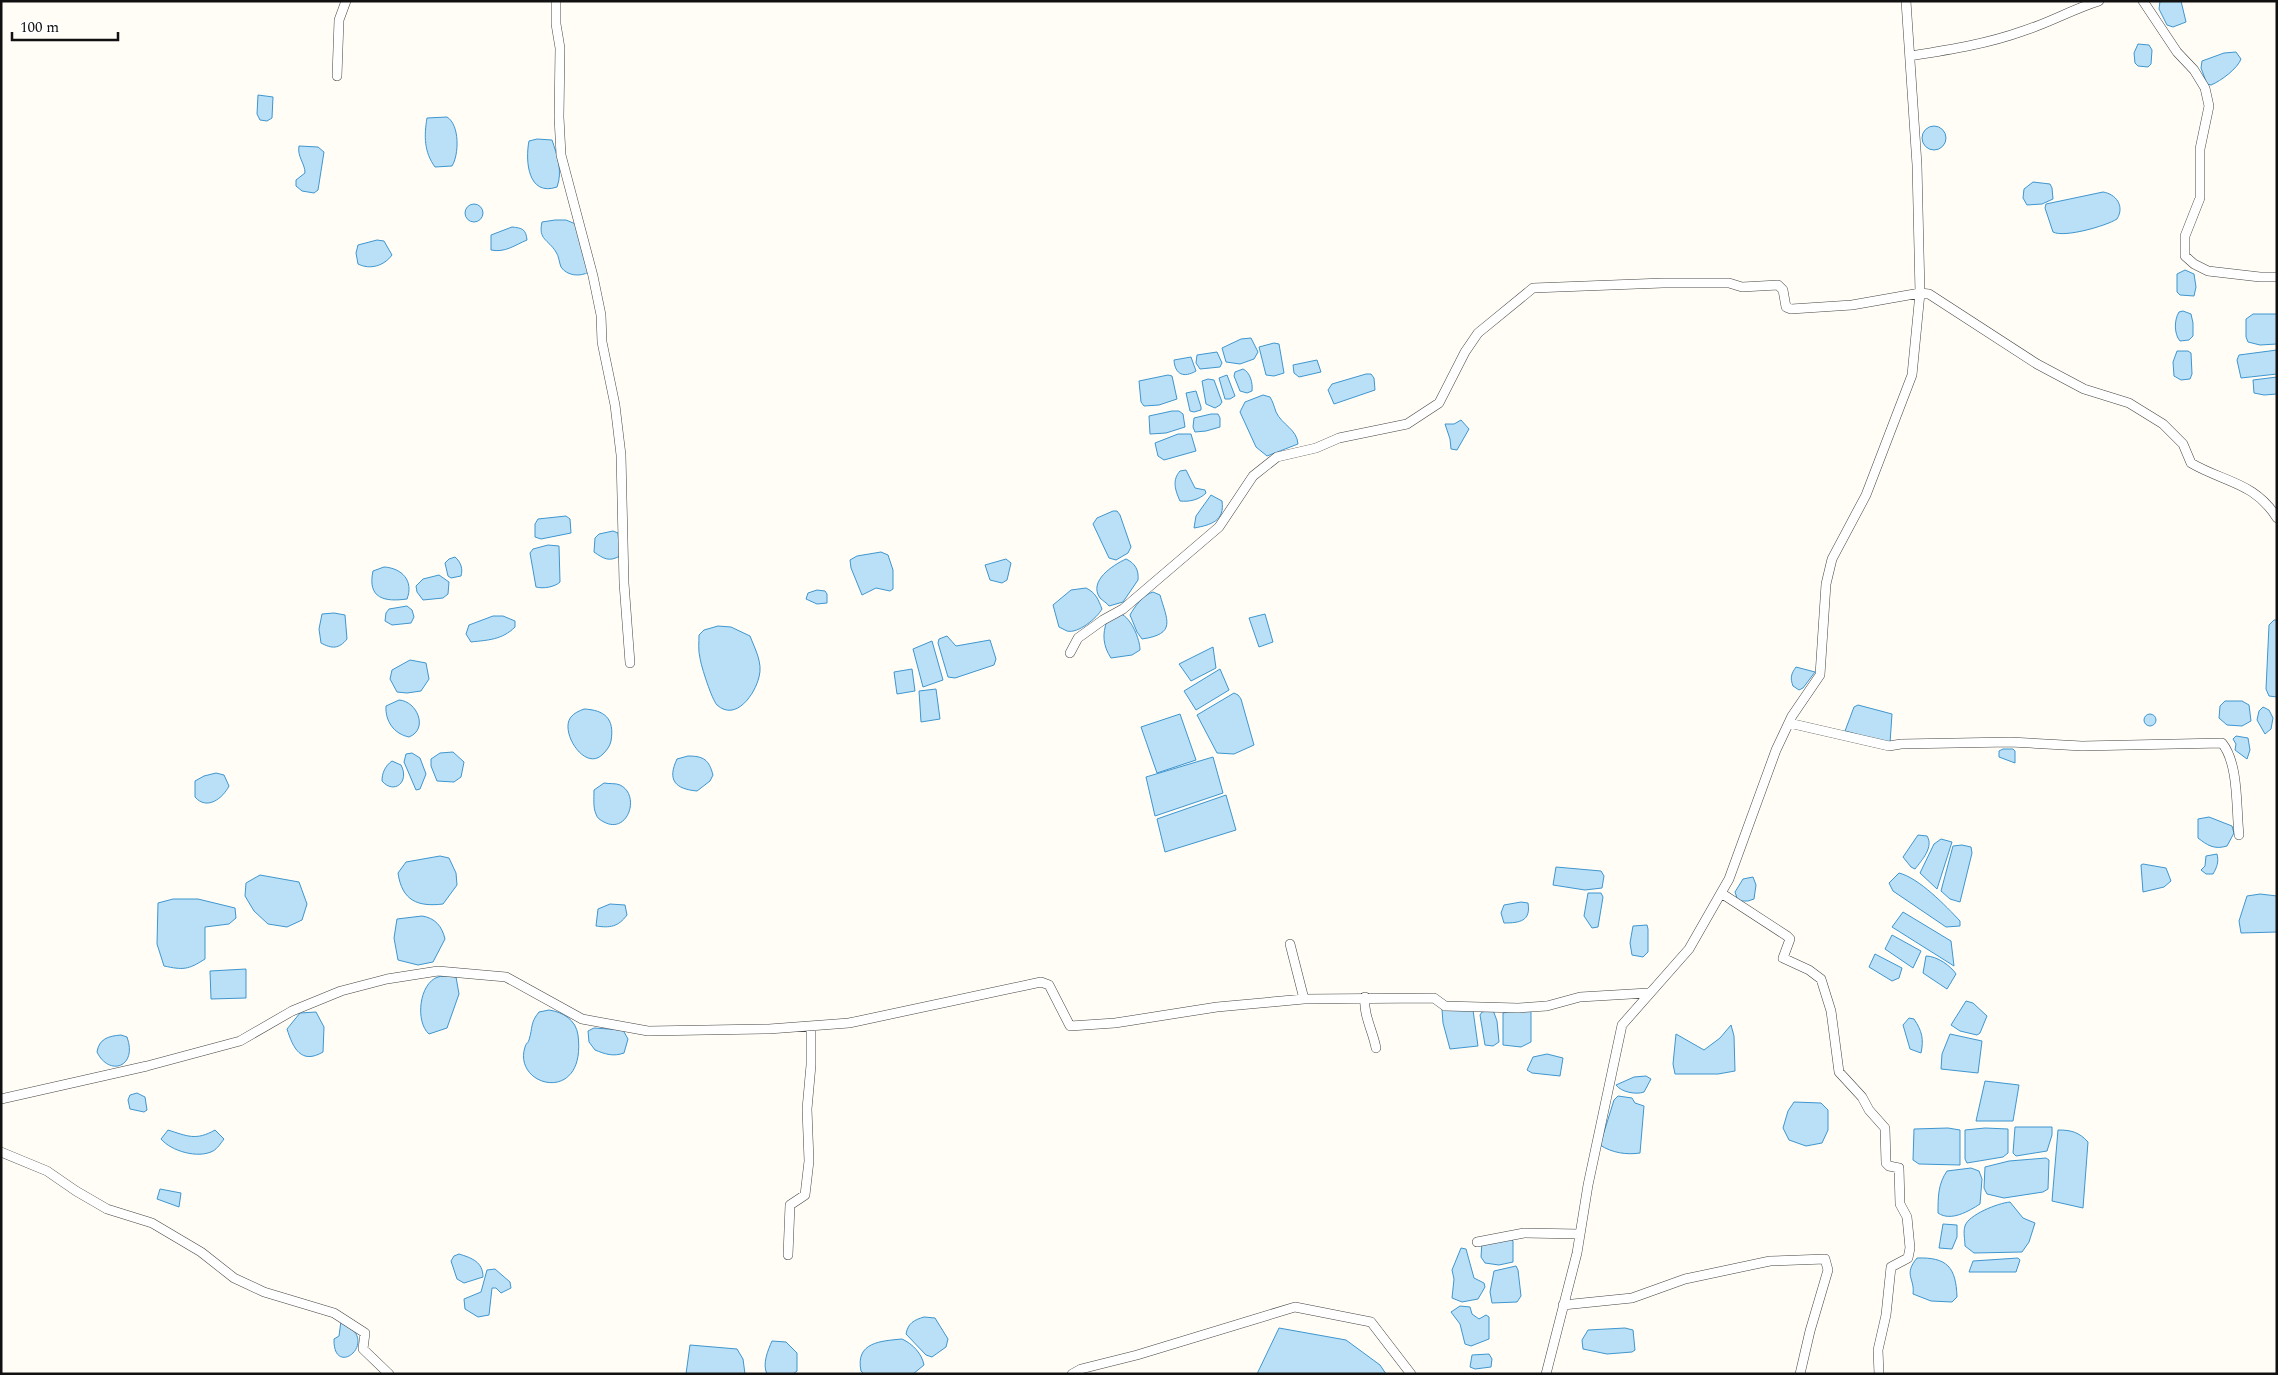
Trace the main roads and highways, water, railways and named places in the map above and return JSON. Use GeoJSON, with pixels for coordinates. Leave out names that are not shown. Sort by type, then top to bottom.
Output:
{"type":"FeatureCollection","features":[{"type":"Feature","properties":{"kind":"water"},"geometry":{"type":"Polygon","coordinates":[[[2160,1],[2181,1],[2186,22],[2173,27],[2167,25],[2159,9],[2160,1]]]}},
{"type":"Feature","properties":{"kind":"water"},"geometry":{"type":"Polygon","coordinates":[[[2138,44],[2149,45],[2152,50],[2151,64],[2148,67],[2138,66],[2135,63],[2134,53],[2138,44]]]}},
{"type":"Feature","properties":{"kind":"water"},"geometry":{"type":"Polygon","coordinates":[[[2236,52],[2241,59],[2239,63],[2219,81],[2211,85],[2207,84],[2201,68],[2202,61],[2224,53],[2236,52]]]}},
{"type":"Feature","properties":{"kind":"water"},"geometry":{"type":"Polygon","coordinates":[[[258,95],[273,97],[272,118],[267,121],[260,120],[257,114],[258,95]]]}},
{"type":"Feature","properties":{"kind":"water"},"geometry":{"type":"Polygon","coordinates":[[[447,117],[454,126],[456,133],[456,155],[452,166],[435,167],[429,156],[426,144],[427,118],[447,117]]]}},
{"type":"Feature","properties":{"kind":"water"},"geometry":{"type":"Polygon","coordinates":[[[1934,126],[1943,129],[1946,138],[1943,147],[1934,150],[1925,147],[1922,138],[1925,129],[1934,126]]]}},
{"type":"Feature","properties":{"kind":"water"},"geometry":{"type":"Polygon","coordinates":[[[537,139],[552,140],[559,169],[557,187],[547,189],[540,187],[534,182],[531,175],[528,167],[529,141],[537,139]]]}},
{"type":"Feature","properties":{"kind":"water"},"geometry":{"type":"Polygon","coordinates":[[[299,146],[318,147],[324,152],[318,190],[314,193],[302,191],[296,186],[296,180],[305,173],[299,153],[299,146]]]}},
{"type":"Feature","properties":{"kind":"water"},"geometry":{"type":"Polygon","coordinates":[[[2033,182],[2050,184],[2053,199],[2042,204],[2027,205],[2023,198],[2024,189],[2033,182]]]}},
{"type":"Feature","properties":{"kind":"water"},"geometry":{"type":"Polygon","coordinates":[[[2103,192],[2112,195],[2118,201],[2120,210],[2117,219],[2095,228],[2066,233],[2053,232],[2045,208],[2046,204],[2103,192]]]}},
{"type":"Feature","properties":{"kind":"water"},"geometry":{"type":"Polygon","coordinates":[[[474,204],[480,207],[483,213],[480,219],[474,222],[468,219],[465,213],[468,207],[474,204]]]}},
{"type":"Feature","properties":{"kind":"water"},"geometry":{"type":"Polygon","coordinates":[[[566,220],[578,225],[589,272],[582,275],[574,275],[561,267],[557,254],[544,239],[541,232],[542,222],[566,220]]]}},
{"type":"Feature","properties":{"kind":"water"},"geometry":{"type":"Polygon","coordinates":[[[512,227],[523,230],[526,233],[527,240],[505,249],[491,250],[491,235],[512,227]]]}},
{"type":"Feature","properties":{"kind":"water"},"geometry":{"type":"Polygon","coordinates":[[[377,240],[384,241],[392,255],[389,259],[372,267],[358,264],[356,253],[358,245],[377,240]]]}},
{"type":"Feature","properties":{"kind":"water"},"geometry":{"type":"Polygon","coordinates":[[[2185,270],[2194,274],[2196,287],[2194,296],[2180,295],[2177,292],[2177,274],[2185,270]]]}},
{"type":"Feature","properties":{"kind":"water"},"geometry":{"type":"Polygon","coordinates":[[[2183,311],[2191,314],[2193,336],[2189,340],[2180,341],[2176,331],[2176,323],[2177,315],[2183,311]]]}},
{"type":"Feature","properties":{"kind":"water"},"geometry":{"type":"Polygon","coordinates":[[[2253,314],[2277,314],[2277,344],[2260,345],[2248,342],[2246,337],[2246,319],[2253,314]]]}},
{"type":"Feature","properties":{"kind":"water"},"geometry":{"type":"Polygon","coordinates":[[[1251,338],[1258,352],[1254,359],[1240,364],[1226,362],[1222,348],[1241,339],[1251,338]]]}},
{"type":"Feature","properties":{"kind":"water"},"geometry":{"type":"Polygon","coordinates":[[[1274,343],[1279,344],[1284,373],[1274,376],[1266,375],[1259,347],[1274,343]]]}},
{"type":"Feature","properties":{"kind":"water"},"geometry":{"type":"Polygon","coordinates":[[[2277,350],[2277,374],[2241,378],[2237,360],[2239,355],[2277,350]]]}},
{"type":"Feature","properties":{"kind":"water"},"geometry":{"type":"Polygon","coordinates":[[[2177,351],[2188,351],[2191,353],[2192,374],[2190,379],[2181,380],[2174,376],[2173,362],[2177,351]]]}},
{"type":"Feature","properties":{"kind":"water"},"geometry":{"type":"Polygon","coordinates":[[[1217,352],[1222,363],[1220,367],[1200,369],[1196,363],[1197,355],[1217,352]]]}},
{"type":"Feature","properties":{"kind":"water"},"geometry":{"type":"Polygon","coordinates":[[[1191,357],[1196,371],[1184,375],[1178,372],[1174,360],[1191,357]]]}},
{"type":"Feature","properties":{"kind":"water"},"geometry":{"type":"Polygon","coordinates":[[[1317,360],[1321,372],[1299,377],[1294,373],[1293,365],[1317,360]]]}},
{"type":"Feature","properties":{"kind":"water"},"geometry":{"type":"Polygon","coordinates":[[[1243,369],[1249,375],[1252,385],[1252,391],[1247,393],[1240,391],[1234,376],[1235,372],[1243,369]]]}},
{"type":"Feature","properties":{"kind":"water"},"geometry":{"type":"Polygon","coordinates":[[[1371,374],[1374,378],[1375,390],[1334,404],[1328,390],[1332,384],[1371,374]]]}},
{"type":"Feature","properties":{"kind":"water"},"geometry":{"type":"Polygon","coordinates":[[[1168,375],[1172,376],[1177,399],[1159,405],[1144,406],[1141,402],[1139,381],[1168,375]]]}},
{"type":"Feature","properties":{"kind":"water"},"geometry":{"type":"Polygon","coordinates":[[[1227,375],[1235,396],[1230,399],[1225,399],[1219,378],[1227,375]]]}},
{"type":"Feature","properties":{"kind":"water"},"geometry":{"type":"Polygon","coordinates":[[[2277,377],[2277,394],[2264,395],[2254,393],[2253,380],[2277,377]]]}},
{"type":"Feature","properties":{"kind":"water"},"geometry":{"type":"Polygon","coordinates":[[[1214,380],[1222,402],[1215,408],[1206,404],[1202,381],[1214,380]]]}},
{"type":"Feature","properties":{"kind":"water"},"geometry":{"type":"Polygon","coordinates":[[[1196,391],[1201,410],[1194,412],[1190,411],[1186,393],[1196,391]]]}},
{"type":"Feature","properties":{"kind":"water"},"geometry":{"type":"Polygon","coordinates":[[[1263,395],[1270,397],[1276,412],[1295,434],[1298,444],[1267,456],[1256,447],[1240,412],[1245,402],[1263,395]]]}},
{"type":"Feature","properties":{"kind":"water"},"geometry":{"type":"Polygon","coordinates":[[[1179,411],[1183,414],[1185,427],[1166,433],[1150,434],[1149,416],[1179,411]]]}},
{"type":"Feature","properties":{"kind":"water"},"geometry":{"type":"Polygon","coordinates":[[[1218,414],[1220,427],[1195,432],[1193,427],[1194,418],[1218,414]]]}},
{"type":"Feature","properties":{"kind":"water"},"geometry":{"type":"Polygon","coordinates":[[[1461,420],[1469,429],[1457,450],[1451,449],[1445,424],[1454,424],[1461,420]]]}},
{"type":"Feature","properties":{"kind":"water"},"geometry":{"type":"Polygon","coordinates":[[[1178,434],[1191,434],[1196,451],[1164,460],[1158,456],[1155,443],[1178,434]]]}},
{"type":"Feature","properties":{"kind":"water"},"geometry":{"type":"Polygon","coordinates":[[[1186,470],[1195,488],[1205,490],[1206,493],[1194,500],[1180,501],[1175,482],[1177,474],[1180,471],[1186,470]]]}},
{"type":"Feature","properties":{"kind":"water"},"geometry":{"type":"Polygon","coordinates":[[[1211,495],[1222,501],[1219,518],[1206,525],[1194,528],[1196,516],[1211,495]]]}},
{"type":"Feature","properties":{"kind":"water"},"geometry":{"type":"Polygon","coordinates":[[[1117,511],[1120,515],[1131,547],[1128,553],[1116,560],[1109,558],[1093,524],[1097,518],[1117,511]]]}},
{"type":"Feature","properties":{"kind":"water"},"geometry":{"type":"Polygon","coordinates":[[[566,516],[570,519],[571,533],[541,539],[535,537],[535,524],[538,519],[566,516]]]}},
{"type":"Feature","properties":{"kind":"water"},"geometry":{"type":"Polygon","coordinates":[[[613,531],[618,533],[620,556],[607,559],[594,552],[595,538],[599,534],[613,531]]]}},
{"type":"Feature","properties":{"kind":"water"},"geometry":{"type":"Polygon","coordinates":[[[548,545],[559,546],[560,582],[549,587],[536,587],[530,553],[533,549],[548,545]]]}},
{"type":"Feature","properties":{"kind":"water"},"geometry":{"type":"Polygon","coordinates":[[[881,552],[888,555],[893,570],[893,589],[890,591],[876,588],[862,595],[851,568],[850,560],[857,556],[881,552]]]}},
{"type":"Feature","properties":{"kind":"water"},"geometry":{"type":"Polygon","coordinates":[[[455,557],[460,563],[462,573],[461,576],[451,578],[448,576],[445,563],[455,557]]]}},
{"type":"Feature","properties":{"kind":"water"},"geometry":{"type":"Polygon","coordinates":[[[1006,559],[1011,563],[1007,580],[1002,583],[990,580],[985,565],[1006,559]]]}},
{"type":"Feature","properties":{"kind":"water"},"geometry":{"type":"Polygon","coordinates":[[[1126,559],[1136,567],[1138,580],[1123,602],[1109,606],[1100,598],[1097,586],[1109,569],[1126,559]]]}},
{"type":"Feature","properties":{"kind":"water"},"geometry":{"type":"Polygon","coordinates":[[[384,567],[396,570],[408,581],[409,592],[407,599],[385,599],[375,593],[372,580],[373,571],[384,567]]]}},
{"type":"Feature","properties":{"kind":"water"},"geometry":{"type":"Polygon","coordinates":[[[439,575],[449,582],[448,594],[443,598],[423,600],[417,592],[416,586],[423,579],[439,575]]]}},
{"type":"Feature","properties":{"kind":"water"},"geometry":{"type":"Polygon","coordinates":[[[1086,588],[1098,599],[1102,609],[1100,613],[1082,628],[1067,631],[1059,627],[1053,605],[1071,590],[1086,588]]]}},
{"type":"Feature","properties":{"kind":"water"},"geometry":{"type":"Polygon","coordinates":[[[817,590],[825,591],[827,603],[817,604],[806,599],[808,593],[817,590]]]}},
{"type":"Feature","properties":{"kind":"water"},"geometry":{"type":"Polygon","coordinates":[[[1153,592],[1160,595],[1167,624],[1161,634],[1142,639],[1130,615],[1143,598],[1153,592]]]}},
{"type":"Feature","properties":{"kind":"water"},"geometry":{"type":"Polygon","coordinates":[[[407,606],[412,610],[414,617],[411,623],[392,625],[385,621],[386,613],[389,609],[407,606]]]}},
{"type":"Feature","properties":{"kind":"water"},"geometry":{"type":"Polygon","coordinates":[[[334,613],[345,615],[347,639],[341,645],[332,647],[321,643],[319,629],[322,614],[334,613]]]}},
{"type":"Feature","properties":{"kind":"water"},"geometry":{"type":"Polygon","coordinates":[[[1121,614],[1125,616],[1134,629],[1140,650],[1132,655],[1111,658],[1105,644],[1105,626],[1107,621],[1121,614]]]}},
{"type":"Feature","properties":{"kind":"water"},"geometry":{"type":"Polygon","coordinates":[[[1265,614],[1273,642],[1259,647],[1249,618],[1265,614]]]}},
{"type":"Feature","properties":{"kind":"water"},"geometry":{"type":"Polygon","coordinates":[[[493,616],[503,616],[515,621],[515,627],[500,637],[471,642],[466,634],[469,625],[493,616]]]}},
{"type":"Feature","properties":{"kind":"water"},"geometry":{"type":"Polygon","coordinates":[[[2274,620],[2277,620],[2277,697],[2269,696],[2266,689],[2269,625],[2274,620]]]}},
{"type":"Feature","properties":{"kind":"water"},"geometry":{"type":"Polygon","coordinates":[[[718,626],[731,627],[750,636],[760,667],[757,684],[749,698],[738,708],[731,710],[724,709],[715,702],[699,655],[699,635],[704,630],[718,626]]]}},
{"type":"Feature","properties":{"kind":"water"},"geometry":{"type":"Polygon","coordinates":[[[947,636],[956,646],[990,640],[996,659],[994,665],[955,678],[948,677],[938,643],[939,639],[947,636]]]}},
{"type":"Feature","properties":{"kind":"water"},"geometry":{"type":"Polygon","coordinates":[[[932,641],[943,680],[923,687],[913,649],[932,641]]]}},
{"type":"Feature","properties":{"kind":"water"},"geometry":{"type":"Polygon","coordinates":[[[1213,647],[1216,668],[1191,681],[1179,664],[1213,647]]]}},
{"type":"Feature","properties":{"kind":"water"},"geometry":{"type":"Polygon","coordinates":[[[410,660],[426,663],[429,679],[421,691],[397,692],[390,679],[392,670],[410,660]]]}},
{"type":"Feature","properties":{"kind":"water"},"geometry":{"type":"Polygon","coordinates":[[[1796,667],[1815,672],[1803,688],[1799,690],[1793,686],[1791,678],[1796,667]]]}},
{"type":"Feature","properties":{"kind":"water"},"geometry":{"type":"Polygon","coordinates":[[[912,669],[915,691],[897,694],[894,672],[912,669]]]}},
{"type":"Feature","properties":{"kind":"water"},"geometry":{"type":"Polygon","coordinates":[[[1220,669],[1229,690],[1196,710],[1184,691],[1220,669]]]}},
{"type":"Feature","properties":{"kind":"water"},"geometry":{"type":"Polygon","coordinates":[[[936,689],[940,719],[921,722],[919,691],[936,689]]]}},
{"type":"Feature","properties":{"kind":"water"},"geometry":{"type":"Polygon","coordinates":[[[1234,693],[1241,699],[1254,745],[1234,754],[1217,753],[1197,715],[1234,693]]]}},
{"type":"Feature","properties":{"kind":"water"},"geometry":{"type":"Polygon","coordinates":[[[399,700],[411,705],[418,716],[418,728],[409,737],[395,730],[387,717],[386,706],[399,700]]]}},
{"type":"Feature","properties":{"kind":"water"},"geometry":{"type":"Polygon","coordinates":[[[2225,701],[2242,701],[2249,705],[2251,721],[2242,726],[2227,725],[2219,718],[2220,706],[2225,701]]]}},
{"type":"Feature","properties":{"kind":"water"},"geometry":{"type":"Polygon","coordinates":[[[1858,705],[1892,714],[1890,743],[1845,731],[1854,707],[1858,705]]]}},
{"type":"Feature","properties":{"kind":"water"},"geometry":{"type":"Polygon","coordinates":[[[2263,707],[2269,710],[2273,718],[2271,729],[2265,734],[2257,720],[2259,711],[2263,707]]]}},
{"type":"Feature","properties":{"kind":"water"},"geometry":{"type":"Polygon","coordinates":[[[584,709],[597,711],[602,714],[611,726],[610,745],[603,754],[596,758],[589,758],[582,754],[571,740],[568,731],[568,723],[571,717],[584,709]]]}},
{"type":"Feature","properties":{"kind":"water"},"geometry":{"type":"Polygon","coordinates":[[[1180,714],[1196,760],[1157,773],[1141,727],[1180,714]]]}},
{"type":"Feature","properties":{"kind":"water"},"geometry":{"type":"Polygon","coordinates":[[[2150,714],[2156,720],[2150,726],[2144,720],[2150,714]]]}},
{"type":"Feature","properties":{"kind":"water"},"geometry":{"type":"Polygon","coordinates":[[[2236,736],[2248,738],[2250,750],[2247,759],[2235,750],[2236,744],[2233,739],[2236,736]]]}},
{"type":"Feature","properties":{"kind":"water"},"geometry":{"type":"Polygon","coordinates":[[[2013,749],[2015,751],[2015,763],[1999,757],[1999,751],[2013,749]]]}},
{"type":"Feature","properties":{"kind":"water"},"geometry":{"type":"Polygon","coordinates":[[[453,752],[464,762],[461,777],[454,782],[437,781],[431,766],[431,759],[440,753],[453,752]]]}},
{"type":"Feature","properties":{"kind":"water"},"geometry":{"type":"Polygon","coordinates":[[[412,753],[420,758],[426,774],[420,789],[416,790],[404,762],[406,754],[412,753]]]}},
{"type":"Feature","properties":{"kind":"water"},"geometry":{"type":"Polygon","coordinates":[[[688,756],[702,758],[708,762],[713,775],[710,781],[697,791],[678,786],[673,778],[677,759],[688,756]]]}},
{"type":"Feature","properties":{"kind":"water"},"geometry":{"type":"Polygon","coordinates":[[[1213,757],[1223,793],[1155,816],[1146,777],[1213,757]]]}},
{"type":"Feature","properties":{"kind":"water"},"geometry":{"type":"Polygon","coordinates":[[[392,761],[401,765],[404,777],[396,787],[391,787],[382,781],[384,770],[392,761]]]}},
{"type":"Feature","properties":{"kind":"water"},"geometry":{"type":"Polygon","coordinates":[[[216,773],[224,775],[229,786],[223,795],[214,801],[205,803],[200,801],[195,797],[195,781],[216,773]]]}},
{"type":"Feature","properties":{"kind":"water"},"geometry":{"type":"Polygon","coordinates":[[[604,783],[620,785],[630,797],[629,812],[620,823],[612,825],[599,819],[596,815],[594,790],[604,783]]]}},
{"type":"Feature","properties":{"kind":"water"},"geometry":{"type":"Polygon","coordinates":[[[1226,795],[1236,830],[1165,852],[1157,819],[1226,795]]]}},
{"type":"Feature","properties":{"kind":"water"},"geometry":{"type":"Polygon","coordinates":[[[2209,817],[2232,826],[2234,833],[2227,846],[2211,846],[2198,838],[2198,819],[2209,817]]]}},
{"type":"Feature","properties":{"kind":"water"},"geometry":{"type":"Polygon","coordinates":[[[1918,835],[1927,836],[1929,845],[1921,862],[1915,869],[1903,857],[1918,835]]]}},
{"type":"Feature","properties":{"kind":"water"},"geometry":{"type":"Polygon","coordinates":[[[1941,839],[1952,842],[1937,889],[1920,873],[1934,844],[1941,839]]]}},
{"type":"Feature","properties":{"kind":"water"},"geometry":{"type":"Polygon","coordinates":[[[1953,846],[1971,847],[1972,853],[1960,902],[1950,899],[1941,891],[1953,846]]]}},
{"type":"Feature","properties":{"kind":"water"},"geometry":{"type":"Polygon","coordinates":[[[2217,854],[2217,867],[2213,874],[2206,874],[2201,870],[2205,866],[2206,856],[2217,854]]]}},
{"type":"Feature","properties":{"kind":"water"},"geometry":{"type":"Polygon","coordinates":[[[440,856],[449,858],[456,873],[457,885],[443,904],[419,903],[407,896],[403,890],[398,873],[406,862],[440,856]]]}},
{"type":"Feature","properties":{"kind":"water"},"geometry":{"type":"Polygon","coordinates":[[[2141,865],[2166,868],[2171,881],[2164,887],[2143,892],[2141,865]]]}},
{"type":"Feature","properties":{"kind":"water"},"geometry":{"type":"Polygon","coordinates":[[[1556,867],[1601,871],[1604,876],[1602,888],[1585,890],[1553,885],[1556,867]]]}},
{"type":"Feature","properties":{"kind":"water"},"geometry":{"type":"Polygon","coordinates":[[[1899,873],[1915,880],[1932,893],[1960,921],[1960,926],[1946,927],[1893,891],[1889,883],[1899,873]]]}},
{"type":"Feature","properties":{"kind":"water"},"geometry":{"type":"Polygon","coordinates":[[[260,875],[299,882],[307,904],[302,920],[287,927],[268,924],[254,911],[245,896],[246,883],[260,875]]]}},
{"type":"Feature","properties":{"kind":"water"},"geometry":{"type":"Polygon","coordinates":[[[1753,877],[1756,885],[1754,899],[1738,901],[1735,892],[1743,879],[1753,877]]]}},
{"type":"Feature","properties":{"kind":"water"},"geometry":{"type":"Polygon","coordinates":[[[1588,893],[1601,893],[1603,897],[1598,927],[1592,928],[1584,916],[1588,893]]]}},
{"type":"Feature","properties":{"kind":"water"},"geometry":{"type":"Polygon","coordinates":[[[2260,894],[2277,896],[2277,932],[2241,933],[2239,921],[2247,896],[2260,894]]]}},
{"type":"Feature","properties":{"kind":"water"},"geometry":{"type":"Polygon","coordinates":[[[173,899],[198,899],[235,908],[236,918],[229,924],[205,927],[205,959],[185,968],[164,966],[157,944],[158,903],[173,899]]]}},
{"type":"Feature","properties":{"kind":"water"},"geometry":{"type":"Polygon","coordinates":[[[1521,902],[1528,903],[1528,914],[1526,917],[1523,920],[1504,923],[1501,913],[1504,905],[1521,902]]]}},
{"type":"Feature","properties":{"kind":"water"},"geometry":{"type":"Polygon","coordinates":[[[610,904],[625,905],[627,915],[613,926],[596,926],[598,909],[610,904]]]}},
{"type":"Feature","properties":{"kind":"water"},"geometry":{"type":"Polygon","coordinates":[[[1903,912],[1951,941],[1954,966],[1892,927],[1903,912]]]}},
{"type":"Feature","properties":{"kind":"water"},"geometry":{"type":"Polygon","coordinates":[[[422,916],[437,923],[445,939],[433,962],[418,965],[398,960],[394,938],[397,919],[422,916]]]}},
{"type":"Feature","properties":{"kind":"water"},"geometry":{"type":"Polygon","coordinates":[[[1647,925],[1648,952],[1643,957],[1632,955],[1630,943],[1633,926],[1647,925]]]}},
{"type":"Feature","properties":{"kind":"water"},"geometry":{"type":"Polygon","coordinates":[[[1892,935],[1921,951],[1913,968],[1885,949],[1892,935]]]}},
{"type":"Feature","properties":{"kind":"water"},"geometry":{"type":"Polygon","coordinates":[[[1875,954],[1902,968],[1899,978],[1892,981],[1869,967],[1875,954]]]}},
{"type":"Feature","properties":{"kind":"water"},"geometry":{"type":"Polygon","coordinates":[[[1926,956],[1943,962],[1956,974],[1947,989],[1923,973],[1926,956]]]}},
{"type":"Feature","properties":{"kind":"water"},"geometry":{"type":"Polygon","coordinates":[[[246,969],[246,998],[211,999],[210,971],[246,969]]]}},
{"type":"Feature","properties":{"kind":"water"},"geometry":{"type":"Polygon","coordinates":[[[439,977],[456,977],[459,994],[447,1028],[429,1034],[422,1021],[421,1003],[423,995],[432,981],[439,977]]]}},
{"type":"Feature","properties":{"kind":"water"},"geometry":{"type":"Polygon","coordinates":[[[1966,1001],[1973,1003],[1987,1016],[1980,1033],[1977,1035],[1960,1031],[1951,1025],[1966,1001]]]}},
{"type":"Feature","properties":{"kind":"water"},"geometry":{"type":"Polygon","coordinates":[[[1442,1009],[1473,1010],[1478,1046],[1450,1049],[1443,1023],[1442,1009]]]}},
{"type":"Feature","properties":{"kind":"water"},"geometry":{"type":"Polygon","coordinates":[[[549,1010],[559,1013],[572,1021],[578,1035],[578,1058],[572,1072],[562,1081],[550,1083],[538,1080],[529,1072],[524,1061],[525,1047],[529,1040],[534,1019],[539,1012],[549,1010]]]}},
{"type":"Feature","properties":{"kind":"water"},"geometry":{"type":"Polygon","coordinates":[[[1493,1010],[1497,1021],[1499,1042],[1493,1046],[1485,1045],[1480,1015],[1482,1012],[1493,1010]]]}},
{"type":"Feature","properties":{"kind":"water"},"geometry":{"type":"Polygon","coordinates":[[[1531,1011],[1531,1042],[1521,1047],[1503,1045],[1503,1013],[1531,1011]]]}},
{"type":"Feature","properties":{"kind":"water"},"geometry":{"type":"Polygon","coordinates":[[[316,1012],[324,1027],[323,1052],[309,1057],[295,1048],[287,1029],[300,1013],[316,1012]]]}},
{"type":"Feature","properties":{"kind":"water"},"geometry":{"type":"Polygon","coordinates":[[[1909,1018],[1914,1019],[1921,1031],[1921,1053],[1910,1049],[1903,1025],[1909,1018]]]}},
{"type":"Feature","properties":{"kind":"water"},"geometry":{"type":"Polygon","coordinates":[[[1731,1025],[1734,1036],[1735,1071],[1718,1074],[1675,1074],[1673,1064],[1676,1034],[1704,1050],[1720,1038],[1731,1025]]]}},
{"type":"Feature","properties":{"kind":"water"},"geometry":{"type":"Polygon","coordinates":[[[594,1028],[623,1030],[628,1039],[624,1053],[613,1055],[595,1050],[589,1042],[588,1031],[594,1028]]]}},
{"type":"Feature","properties":{"kind":"water"},"geometry":{"type":"Polygon","coordinates":[[[1950,1034],[1982,1041],[1978,1073],[1941,1069],[1942,1054],[1950,1034]]]}},
{"type":"Feature","properties":{"kind":"water"},"geometry":{"type":"Polygon","coordinates":[[[121,1035],[127,1037],[129,1056],[126,1062],[121,1065],[108,1064],[102,1060],[97,1052],[98,1048],[105,1039],[121,1035]]]}},
{"type":"Feature","properties":{"kind":"water"},"geometry":{"type":"Polygon","coordinates":[[[1547,1054],[1563,1058],[1560,1076],[1532,1073],[1527,1070],[1533,1057],[1547,1054]]]}},
{"type":"Feature","properties":{"kind":"water"},"geometry":{"type":"Polygon","coordinates":[[[1646,1076],[1651,1079],[1644,1092],[1629,1092],[1616,1085],[1634,1077],[1646,1076]]]}},
{"type":"Feature","properties":{"kind":"water"},"geometry":{"type":"Polygon","coordinates":[[[1985,1081],[2019,1085],[2013,1121],[1976,1121],[1985,1081]]]}},
{"type":"Feature","properties":{"kind":"water"},"geometry":{"type":"Polygon","coordinates":[[[137,1093],[145,1097],[147,1110],[144,1112],[130,1109],[128,1100],[130,1095],[137,1093]]]}},
{"type":"Feature","properties":{"kind":"water"},"geometry":{"type":"Polygon","coordinates":[[[1618,1096],[1632,1098],[1635,1103],[1644,1106],[1640,1153],[1620,1153],[1600,1145],[1614,1100],[1618,1096]]]}},
{"type":"Feature","properties":{"kind":"water"},"geometry":{"type":"Polygon","coordinates":[[[1794,1102],[1821,1103],[1828,1110],[1828,1130],[1822,1143],[1806,1146],[1789,1140],[1783,1128],[1788,1111],[1794,1102]]]}},
{"type":"Feature","properties":{"kind":"water"},"geometry":{"type":"Polygon","coordinates":[[[2015,1127],[2052,1127],[2052,1135],[2047,1151],[2016,1156],[2013,1153],[2015,1127]]]}},
{"type":"Feature","properties":{"kind":"water"},"geometry":{"type":"Polygon","coordinates":[[[1948,1128],[1960,1130],[1960,1165],[1919,1164],[1913,1160],[1914,1129],[1948,1128]]]}},
{"type":"Feature","properties":{"kind":"water"},"geometry":{"type":"Polygon","coordinates":[[[1985,1128],[2008,1129],[2008,1153],[2003,1157],[1967,1163],[1965,1159],[1965,1130],[1985,1128]]]}},
{"type":"Feature","properties":{"kind":"water"},"geometry":{"type":"Polygon","coordinates":[[[168,1130],[186,1136],[197,1136],[215,1130],[224,1139],[213,1151],[193,1154],[178,1150],[165,1143],[161,1139],[168,1130]]]}},
{"type":"Feature","properties":{"kind":"water"},"geometry":{"type":"Polygon","coordinates":[[[2058,1130],[2074,1132],[2088,1142],[2083,1208],[2052,1201],[2058,1130]]]}},
{"type":"Feature","properties":{"kind":"water"},"geometry":{"type":"Polygon","coordinates":[[[2046,1158],[2049,1160],[2048,1189],[2043,1192],[2004,1198],[1987,1194],[1984,1188],[1985,1167],[2009,1161],[2046,1158]]]}},
{"type":"Feature","properties":{"kind":"water"},"geometry":{"type":"Polygon","coordinates":[[[1971,1168],[1979,1171],[1982,1179],[1980,1204],[1954,1216],[1938,1213],[1940,1186],[1947,1171],[1971,1168]]]}},
{"type":"Feature","properties":{"kind":"water"},"geometry":{"type":"Polygon","coordinates":[[[160,1189],[181,1193],[179,1207],[157,1199],[160,1189]]]}},
{"type":"Feature","properties":{"kind":"water"},"geometry":{"type":"Polygon","coordinates":[[[2010,1202],[2023,1218],[2035,1223],[2029,1242],[2022,1252],[1974,1253],[1965,1246],[1964,1231],[1967,1222],[1984,1210],[2010,1202]]]}},
{"type":"Feature","properties":{"kind":"water"},"geometry":{"type":"Polygon","coordinates":[[[1943,1224],[1957,1225],[1957,1237],[1952,1249],[1939,1248],[1943,1224]]]}},
{"type":"Feature","properties":{"kind":"water"},"geometry":{"type":"Polygon","coordinates":[[[1509,1237],[1513,1241],[1513,1262],[1499,1265],[1485,1263],[1481,1257],[1482,1242],[1509,1237]]]}},
{"type":"Feature","properties":{"kind":"water"},"geometry":{"type":"Polygon","coordinates":[[[1461,1248],[1466,1249],[1474,1278],[1484,1283],[1485,1287],[1478,1299],[1462,1302],[1452,1298],[1454,1279],[1452,1270],[1461,1248]]]}},
{"type":"Feature","properties":{"kind":"water"},"geometry":{"type":"Polygon","coordinates":[[[459,1254],[476,1261],[483,1272],[483,1277],[464,1283],[457,1279],[451,1261],[454,1256],[459,1254]]]}},
{"type":"Feature","properties":{"kind":"water"},"geometry":{"type":"Polygon","coordinates":[[[1917,1258],[1936,1259],[1943,1262],[1952,1271],[1955,1278],[1957,1297],[1952,1302],[1931,1301],[1913,1294],[1910,1273],[1917,1258]]]}},
{"type":"Feature","properties":{"kind":"water"},"geometry":{"type":"Polygon","coordinates":[[[2018,1258],[2020,1260],[2016,1272],[1969,1272],[1973,1261],[2018,1258]]]}},
{"type":"Feature","properties":{"kind":"water"},"geometry":{"type":"Polygon","coordinates":[[[1516,1266],[1521,1296],[1517,1302],[1492,1303],[1490,1292],[1494,1271],[1516,1266]]]}},
{"type":"Feature","properties":{"kind":"water"},"geometry":{"type":"Polygon","coordinates":[[[495,1269],[510,1282],[511,1288],[501,1293],[496,1288],[492,1288],[489,1315],[478,1317],[465,1309],[464,1299],[481,1292],[487,1270],[495,1269]]]}},
{"type":"Feature","properties":{"kind":"water"},"geometry":{"type":"Polygon","coordinates":[[[1460,1306],[1470,1307],[1472,1314],[1479,1319],[1486,1315],[1489,1317],[1489,1339],[1471,1346],[1465,1344],[1460,1324],[1451,1312],[1460,1306]]]}},
{"type":"Feature","properties":{"kind":"water"},"geometry":{"type":"Polygon","coordinates":[[[924,1317],[935,1318],[948,1339],[946,1347],[932,1357],[926,1355],[906,1334],[912,1322],[924,1317]]]}},
{"type":"Feature","properties":{"kind":"water"},"geometry":{"type":"Polygon","coordinates":[[[341,1321],[354,1331],[358,1338],[357,1345],[350,1356],[339,1356],[335,1350],[334,1339],[339,1336],[341,1321]]]}},
{"type":"Feature","properties":{"kind":"water"},"geometry":{"type":"Polygon","coordinates":[[[1279,1328],[1346,1340],[1380,1365],[1386,1374],[1257,1374],[1279,1328]]]}},
{"type":"Feature","properties":{"kind":"water"},"geometry":{"type":"Polygon","coordinates":[[[1625,1328],[1633,1330],[1635,1350],[1632,1352],[1607,1354],[1583,1349],[1582,1340],[1588,1330],[1625,1328]]]}},
{"type":"Feature","properties":{"kind":"water"},"geometry":{"type":"Polygon","coordinates":[[[902,1339],[916,1350],[923,1361],[924,1365],[913,1374],[864,1374],[861,1371],[860,1361],[862,1354],[871,1345],[878,1342],[902,1339]]]}},
{"type":"Feature","properties":{"kind":"water"},"geometry":{"type":"Polygon","coordinates":[[[772,1341],[786,1342],[797,1353],[797,1371],[793,1374],[767,1374],[765,1362],[772,1341]]]}},
{"type":"Feature","properties":{"kind":"water"},"geometry":{"type":"Polygon","coordinates":[[[690,1345],[737,1349],[743,1359],[745,1374],[686,1374],[690,1345]]]}},
{"type":"Feature","properties":{"kind":"water"},"geometry":{"type":"Polygon","coordinates":[[[1489,1354],[1492,1359],[1491,1367],[1475,1369],[1470,1367],[1472,1355],[1489,1354]]]}}]}
